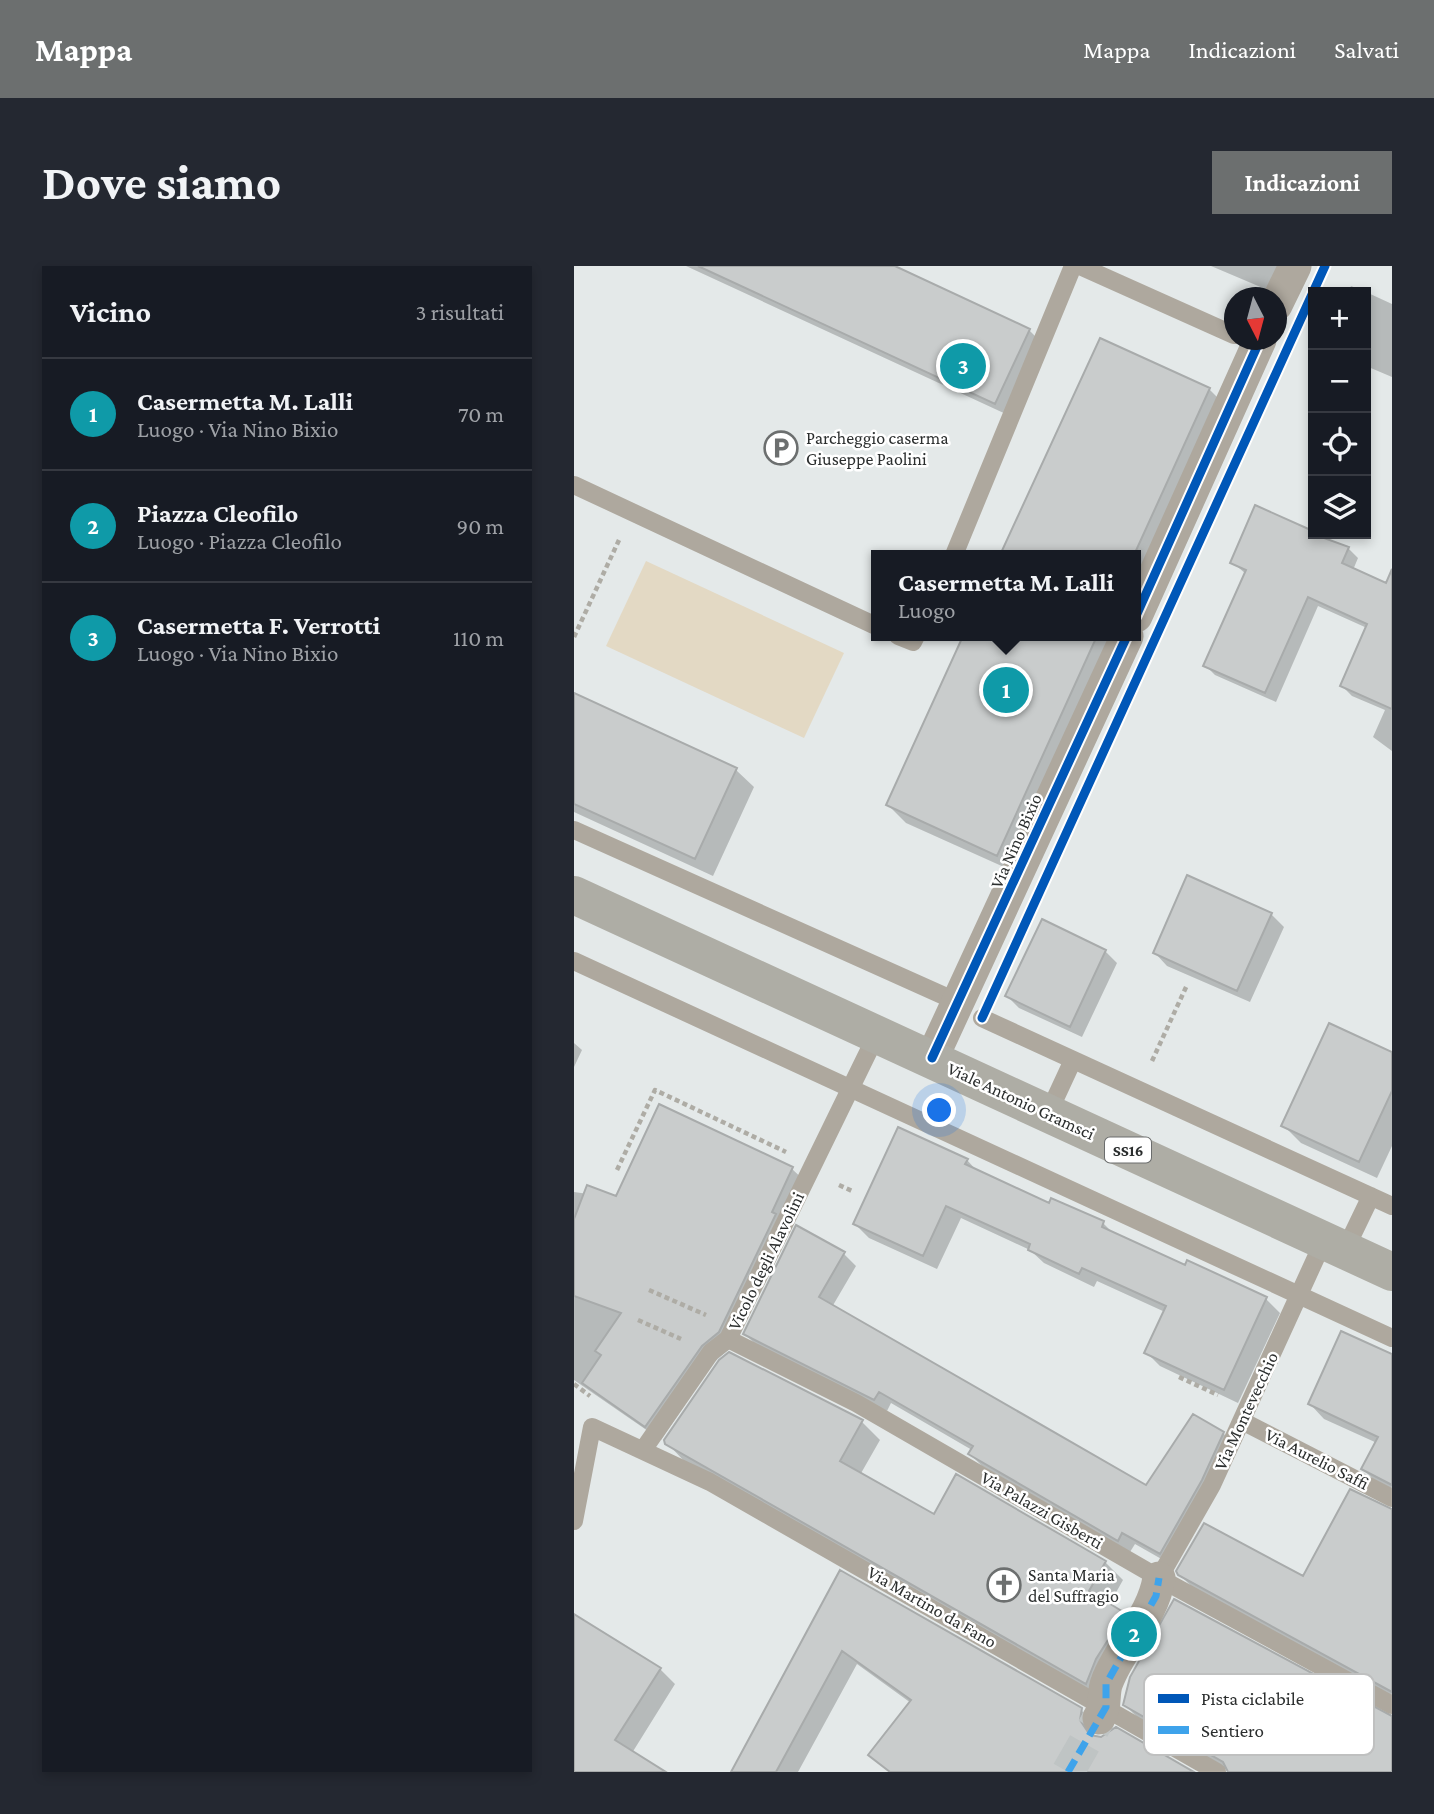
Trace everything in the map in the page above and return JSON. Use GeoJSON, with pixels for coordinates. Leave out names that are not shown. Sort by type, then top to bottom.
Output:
{"type":"FeatureCollection","features":[{"type":"Feature","properties":{"kind":"main road","name":"Viale Antonio Gramsci"},"geometry":{"type":"LineString","coordinates":[[574,895],[1392,1272]]}},
{"type":"Feature","properties":{"kind":"street"},"geometry":{"type":"LineString","coordinates":[[1284,287],[1294,266]]}},
{"type":"Feature","properties":{"kind":"street"},"geometry":{"type":"LineString","coordinates":[[1141,604],[1245,350]]}},
{"type":"Feature","properties":{"kind":"street","name":"Via Nino Bixio"},"geometry":{"type":"LineString","coordinates":[[932,1058],[971,1011],[1125,641]]}},
{"type":"Feature","properties":{"kind":"street"},"geometry":{"type":"LineString","coordinates":[[1102,1713],[1106,1684],[1156,1596],[1158,1578]]}},
{"type":"Feature","properties":{"kind":"lane"},"geometry":{"type":"LineString","coordinates":[[956,550],[1073,266]]}},
{"type":"Feature","properties":{"kind":"lane"},"geometry":{"type":"LineString","coordinates":[[1080,266],[1224,328]]}},
{"type":"Feature","properties":{"kind":"lane"},"geometry":{"type":"LineString","coordinates":[[574,485],[871,623]]}},
{"type":"Feature","properties":{"kind":"lane"},"geometry":{"type":"LineString","coordinates":[[574,830],[1392,1206]]}},
{"type":"Feature","properties":{"kind":"lane"},"geometry":{"type":"LineString","coordinates":[[574,961],[1392,1338]]}},
{"type":"Feature","properties":{"kind":"lane","name":"Vicolo degli Alavolini"},"geometry":{"type":"LineString","coordinates":[[643,1450],[711,1352],[731,1333],[877,1034]]}},
{"type":"Feature","properties":{"kind":"lane"},"geometry":{"type":"LineString","coordinates":[[1048,1114],[1073,1060]]}},
{"type":"Feature","properties":{"kind":"lane","name":"Via Montevecchio"},"geometry":{"type":"LineString","coordinates":[[1158,1578],[1212,1485],[1299,1294],[1371,1196]]}},
{"type":"Feature","properties":{"kind":"lane","name":"Via Palazzi Gisberti"},"geometry":{"type":"LineString","coordinates":[[731,1333],[856,1402],[1158,1578],[1335,1674]]}},
{"type":"Feature","properties":{"kind":"lane","name":"Via Aurelio Saffi"},"geometry":{"type":"LineString","coordinates":[[1245,1415],[1392,1498]]}},
{"type":"Feature","properties":{"kind":"lane"},"geometry":{"type":"LineString","coordinates":[[574,1521],[592,1427],[643,1450]]}},
{"type":"Feature","properties":{"kind":"lane","name":"Via Martino da Fano"},"geometry":{"type":"LineString","coordinates":[[643,1450],[722,1488],[1102,1713],[1144,1735]]}},
{"type":"Feature","properties":{"kind":"lane","name":"Via Palazzi Gisberti"},"geometry":{"type":"LineString","coordinates":[[1374,1695],[1392,1705]]}},
{"type":"Feature","properties":{"kind":"lane","name":"Via Martino da Fano"},"geometry":{"type":"LineString","coordinates":[[1184,1755],[1217,1772]]}},
{"type":"Feature","properties":{"kind":"path"},"geometry":{"type":"LineString","coordinates":[[574,637],[632,512]]}},
{"type":"Feature","properties":{"kind":"path"},"geometry":{"type":"LineString","coordinates":[[1139,1090],[1187,985]]}},
{"type":"Feature","properties":{"kind":"path"},"geometry":{"type":"LineString","coordinates":[[617,1170],[655,1090],[813,1164]]}},
{"type":"Feature","properties":{"kind":"path"},"geometry":{"type":"LineString","coordinates":[[649,1290],[731,1333]]}},
{"type":"Feature","properties":{"kind":"path"},"geometry":{"type":"LineString","coordinates":[[638,1320],[711,1352]]}},
{"type":"Feature","properties":{"kind":"path"},"geometry":{"type":"LineString","coordinates":[[1179,1377],[1245,1415]]}},
{"type":"Feature","properties":{"kind":"shaded area"},"geometry":{"type":"Polygon","coordinates":[[[646,561],[844,653],[804,738],[606,646],[646,561]]]}},
{"type":"Feature","properties":{"kind":"building"},"geometry":{"type":"Polygon","coordinates":[[[698,266],[895,266],[1030,329],[995,404],[698,266]]]}},
{"type":"Feature","properties":{"kind":"building"},"geometry":{"type":"Polygon","coordinates":[[[1100,338],[1210,388],[1136,550],[1002,550],[1100,338]]]}},
{"type":"Feature","properties":{"kind":"building"},"geometry":{"type":"Polygon","coordinates":[[[1255,505],[1308,529],[1308,539],[1327,539],[1349,547],[1342,563],[1386,583],[1392,569],[1392,709],[1340,686],[1367,624],[1308,597],[1265,693],[1203,666],[1246,570],[1230,563],[1255,505]]]}},
{"type":"Feature","properties":{"kind":"building"},"geometry":{"type":"Polygon","coordinates":[[[961,641],[1095,641],[997,856],[886,805],[961,641]]]}},
{"type":"Feature","properties":{"kind":"building"},"geometry":{"type":"Polygon","coordinates":[[[574,693],[737,768],[695,859],[574,804],[574,693]]]}},
{"type":"Feature","properties":{"kind":"building"},"geometry":{"type":"Polygon","coordinates":[[[1187,875],[1272,913],[1237,991],[1153,953],[1187,875]]]}},
{"type":"Feature","properties":{"kind":"building"},"geometry":{"type":"Polygon","coordinates":[[[1042,919],[1106,950],[1070,1027],[1005,996],[1042,919]]]}},
{"type":"Feature","properties":{"kind":"building"},"geometry":{"type":"Polygon","coordinates":[[[1329,1023],[1392,1052],[1392,1091],[1359,1162],[1281,1126],[1329,1023]]]}},
{"type":"Feature","properties":{"kind":"building"},"geometry":{"type":"Polygon","coordinates":[[[659,1104],[793,1167],[772,1212],[776,1214],[719,1332],[702,1346],[645,1427],[582,1383],[601,1355],[595,1351],[621,1313],[574,1296],[574,1219],[587,1185],[616,1196],[659,1104]]]}},
{"type":"Feature","properties":{"kind":"building"},"geometry":{"type":"Polygon","coordinates":[[[898,1127],[968,1159],[965,1164],[1049,1203],[1051,1198],[1104,1221],[1102,1227],[1185,1265],[1187,1260],[1267,1297],[1224,1390],[1144,1353],[1166,1306],[1082,1268],[1079,1274],[1028,1250],[1030,1244],[946,1206],[923,1256],[853,1224],[898,1127]]]}},
{"type":"Feature","properties":{"kind":"building"},"geometry":{"type":"Polygon","coordinates":[[[796,1225],[845,1252],[819,1297],[1146,1485],[1193,1414],[1224,1432],[1202,1480],[1160,1554],[1122,1533],[1118,1541],[968,1454],[973,1446],[879,1392],[874,1400],[743,1334],[796,1225]]]}},
{"type":"Feature","properties":{"kind":"building"},"geometry":{"type":"Polygon","coordinates":[[[1341,1331],[1392,1354],[1392,1485],[1361,1469],[1378,1437],[1308,1404],[1341,1331]]]}},
{"type":"Feature","properties":{"kind":"building"},"geometry":{"type":"Polygon","coordinates":[[[729,1352],[863,1420],[840,1461],[934,1514],[956,1474],[1106,1561],[1089,1591],[1125,1613],[1096,1659],[1086,1684],[665,1444],[664,1440],[719,1360],[729,1352]]]}},
{"type":"Feature","properties":{"kind":"building"},"geometry":{"type":"Polygon","coordinates":[[[1350,1489],[1392,1509],[1392,1692],[1374,1682],[1374,1674],[1359,1674],[1178,1575],[1176,1571],[1204,1523],[1303,1576],[1350,1489]]]}},
{"type":"Feature","properties":{"kind":"building"},"geometry":{"type":"Polygon","coordinates":[[[840,1570],[1082,1708],[1080,1720],[1090,1735],[1101,1737],[1116,1727],[1144,1743],[1144,1755],[1165,1755],[1194,1772],[890,1772],[868,1755],[911,1700],[842,1651],[776,1772],[731,1772],[840,1570]]]}},
{"type":"Feature","properties":{"kind":"building"},"geometry":{"type":"Polygon","coordinates":[[[1174,1599],[1314,1674],[1144,1674],[1144,1717],[1123,1705],[1130,1677],[1174,1599]]]}},
{"type":"Feature","properties":{"kind":"building"},"geometry":{"type":"Polygon","coordinates":[[[574,1614],[661,1668],[615,1740],[666,1772],[574,1772],[574,1614]]]}},
{"type":"Feature","properties":{"kind":"building"},"geometry":{"type":"Polygon","coordinates":[[[1374,1706],[1392,1716],[1392,1772],[1228,1772],[1223,1762],[1211,1755],[1374,1755],[1374,1706]]]}},
{"type":"Feature","properties":{"kind":"tunnel"},"geometry":{"type":"LineString","coordinates":[[1068,1772],[1099,1718]]}},
{"type":"Feature","properties":{"kind":"marked path"},"geometry":{"type":"LineString","coordinates":[[1068,1772],[1106,1707],[1106,1684],[1156,1596],[1159,1578]]}},
{"type":"Feature","properties":{"kind":"cycle path"},"geometry":{"type":"LineString","coordinates":[[982,1018],[1325,266]]}},
{"type":"Feature","properties":{"kind":"cycle path"},"geometry":{"type":"LineString","coordinates":[[1141,605],[1256,350]]}},
{"type":"Feature","properties":{"kind":"cycle path"},"geometry":{"type":"LineString","coordinates":[[932,1058],[1125,641]]}},
{"type":"Feature","properties":{"kind":"place","name":"Casermetta F. Verrotti"},"geometry":{"type":"Point","coordinates":[963,366]}},
{"type":"Feature","properties":{"kind":"place","name":"Parcheggio caserma Giuseppe Paolini"},"geometry":{"type":"Point","coordinates":[781,448]}},
{"type":"Feature","properties":{"kind":"place","name":"Casermetta M. Lalli"},"geometry":{"type":"Point","coordinates":[1006,690]}},
{"type":"Feature","properties":{"kind":"place","name":"Santa Maria del Suffragio"},"geometry":{"type":"Point","coordinates":[1004,1585]}},
{"type":"Feature","properties":{"kind":"place","name":"Piazza Cleofilo"},"geometry":{"type":"Point","coordinates":[1134,1634]}}]}
